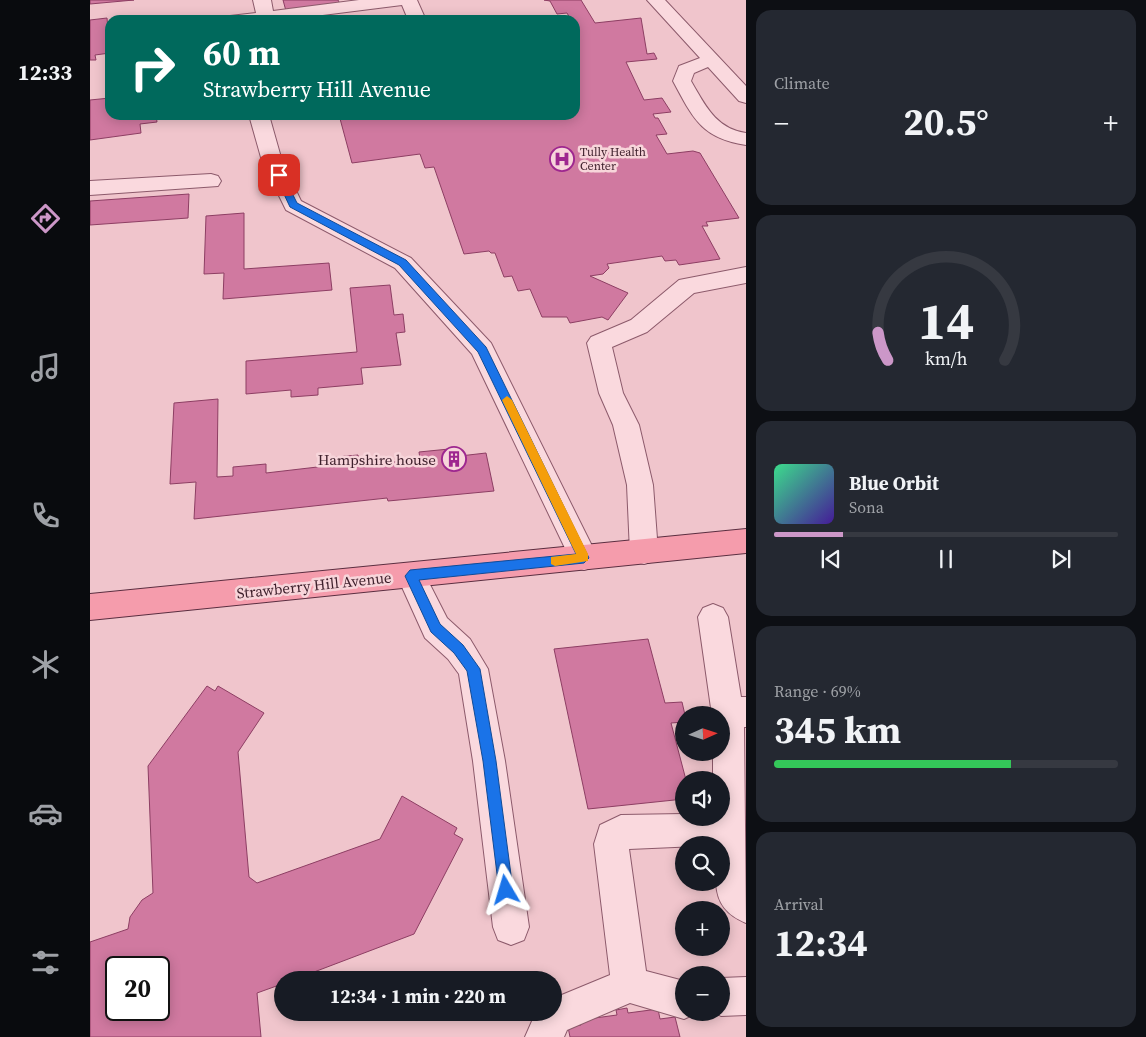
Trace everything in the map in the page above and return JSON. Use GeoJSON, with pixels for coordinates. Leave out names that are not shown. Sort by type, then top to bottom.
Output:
{"type":"FeatureCollection","features":[{"type":"Feature","properties":{"kind":"main road","name":"Strawberry Hill Avenue"},"geometry":{"type":"LineString","coordinates":[[90,607],[746,541]]}},
{"type":"Feature","properties":{"kind":"lane"},"geometry":{"type":"LineString","coordinates":[[248,15],[264,8],[400,0]]}},
{"type":"Feature","properties":{"kind":"lane"},"geometry":{"type":"LineString","coordinates":[[408,0],[415,15]]}},
{"type":"Feature","properties":{"kind":"lane"},"geometry":{"type":"LineString","coordinates":[[656,0],[726,73],[746,97]]}},
{"type":"Feature","properties":{"kind":"lane"},"geometry":{"type":"LineString","coordinates":[[713,59],[686,70],[682,81],[706,123],[725,136],[746,139]]}},
{"type":"Feature","properties":{"kind":"lane"},"geometry":{"type":"LineString","coordinates":[[726,73],[746,73]]}},
{"type":"Feature","properties":{"kind":"lane"},"geometry":{"type":"LineString","coordinates":[[260,120],[272,161],[293,205],[403,262],[482,349],[584,558]]}},
{"type":"Feature","properties":{"kind":"lane"},"geometry":{"type":"LineString","coordinates":[[90,188],[210,181]]}},
{"type":"Feature","properties":{"kind":"lane"},"geometry":{"type":"LineString","coordinates":[[644,552],[640,485],[626,425],[611,393],[598,343],[639,326],[687,286],[746,275]]}},
{"type":"Feature","properties":{"kind":"lane"},"geometry":{"type":"LineString","coordinates":[[410,576],[436,628],[459,649],[473,669],[490,761],[511,927]]}},
{"type":"Feature","properties":{"kind":"lane"},"geometry":{"type":"LineString","coordinates":[[713,617],[737,712],[731,830],[734,894],[746,905]]}},
{"type":"Feature","properties":{"kind":"lane"},"geometry":{"type":"LineString","coordinates":[[630,985],[611,844],[612,837],[621,832],[731,830]]}},
{"type":"Feature","properties":{"kind":"lane"},"geometry":{"type":"LineString","coordinates":[[544,1037],[554,1017],[630,985],[675,998]]}},
{"type":"Feature","properties":{"kind":"lane"},"geometry":{"type":"LineString","coordinates":[[730,997],[746,996]]}},
{"type":"Feature","properties":{"kind":"building"},"geometry":{"type":"Polygon","coordinates":[[[90,0],[134,0],[90,4],[90,0]]]}},
{"type":"Feature","properties":{"kind":"building"},"geometry":{"type":"Polygon","coordinates":[[[283,0],[338,0],[340,4],[286,11],[283,0]]]}},
{"type":"Feature","properties":{"kind":"building","name":"Tully Health Center"},"geometry":{"type":"Polygon","coordinates":[[[544,0],[581,0],[595,23],[641,18],[647,54],[654,53],[657,59],[626,62],[644,100],[662,98],[671,112],[653,114],[655,118],[658,118],[667,134],[656,135],[667,154],[693,151],[700,153],[739,218],[706,222],[708,226],[702,226],[720,259],[679,265],[676,260],[665,261],[662,256],[607,264],[609,268],[603,274],[590,276],[628,293],[608,320],[602,317],[570,323],[567,317],[542,317],[530,289],[518,291],[512,276],[504,277],[495,253],[489,251],[464,254],[434,167],[425,168],[420,154],[352,163],[340,120],[580,120],[580,15],[557,14],[550,1],[544,0]]]}},
{"type":"Feature","properties":{"kind":"building"},"geometry":{"type":"Polygon","coordinates":[[[105,18],[105,54],[95,55],[96,60],[90,60],[90,20],[105,18]]]}},
{"type":"Feature","properties":{"kind":"building"},"geometry":{"type":"Polygon","coordinates":[[[105,98],[105,120],[157,120],[157,122],[140,124],[141,133],[90,140],[90,100],[105,98]]]}},
{"type":"Feature","properties":{"kind":"building"},"geometry":{"type":"Polygon","coordinates":[[[189,194],[188,218],[90,225],[90,201],[189,194]]]}},
{"type":"Feature","properties":{"kind":"building"},"geometry":{"type":"Polygon","coordinates":[[[244,213],[244,269],[329,263],[332,290],[223,299],[224,273],[204,274],[206,216],[244,213]]]}},
{"type":"Feature","properties":{"kind":"building"},"geometry":{"type":"Polygon","coordinates":[[[390,285],[394,315],[403,314],[405,332],[396,333],[401,365],[361,368],[363,384],[318,388],[318,395],[291,397],[291,390],[246,394],[246,361],[357,352],[350,288],[390,285]]]}},
{"type":"Feature","properties":{"kind":"building","name":"Hampshire house"},"geometry":{"type":"Polygon","coordinates":[[[218,399],[217,477],[233,476],[233,467],[266,464],[266,473],[326,466],[325,458],[358,455],[359,463],[386,460],[386,463],[420,459],[419,452],[449,449],[451,457],[486,453],[494,491],[388,501],[387,498],[194,519],[196,482],[170,484],[174,403],[218,399]]]}},
{"type":"Feature","properties":{"kind":"building"},"geometry":{"type":"Polygon","coordinates":[[[648,639],[665,703],[682,702],[683,706],[675,706],[675,723],[671,723],[675,738],[675,761],[681,761],[684,771],[675,771],[675,800],[588,809],[554,649],[648,639]]]}},
{"type":"Feature","properties":{"kind":"building"},"geometry":{"type":"Polygon","coordinates":[[[207,686],[215,691],[218,686],[264,713],[238,752],[249,877],[257,883],[380,839],[402,796],[457,828],[454,834],[463,839],[414,934],[317,971],[274,971],[274,987],[257,993],[261,1037],[90,1037],[90,942],[128,929],[130,917],[142,900],[153,893],[148,766],[207,686]]]}},
{"type":"Feature","properties":{"kind":"building"},"geometry":{"type":"Polygon","coordinates":[[[627,1008],[628,1013],[658,1009],[660,1019],[675,1017],[680,1037],[570,1037],[568,1027],[581,1025],[580,1020],[617,1015],[616,1010],[627,1008]]]}},
{"type":"Feature","properties":{"kind":"slow traffic"},"geometry":{"type":"LineString","coordinates":[[507,400],[584,558],[555,561]]}},
{"type":"Feature","properties":{"kind":"place","name":"Tully Health Center"},"geometry":{"type":"Point","coordinates":[562,159]}},
{"type":"Feature","properties":{"kind":"place","name":"Hampshire house"},"geometry":{"type":"Point","coordinates":[454,459]}},
{"type":"Feature","properties":{"kind":"route"},"geometry":{"type":"LineString","coordinates":[[279,175],[293,205],[403,262],[482,349],[584,558],[410,576],[436,628],[459,649],[473,669],[490,761],[506,890]]}}]}
